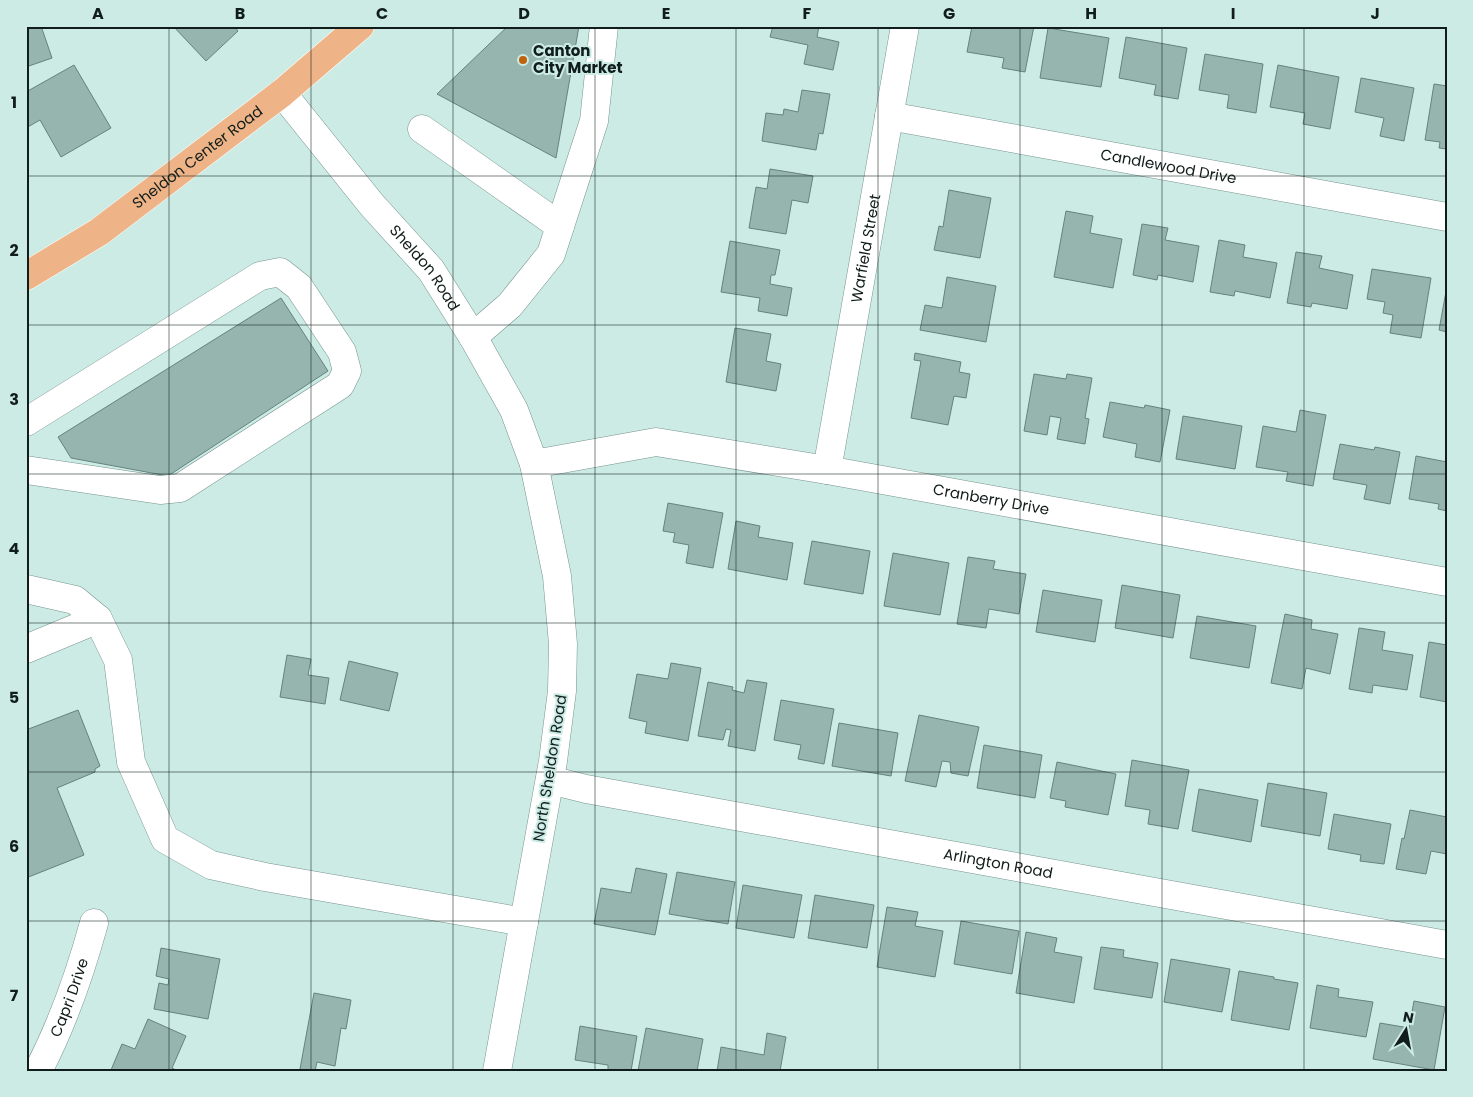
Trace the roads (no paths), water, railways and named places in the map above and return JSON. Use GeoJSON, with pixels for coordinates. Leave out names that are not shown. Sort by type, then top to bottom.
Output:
{"type":"FeatureCollection","features":[{"type":"Feature","properties":{"kind":"main road","name":"Sheldon Center Road"},"geometry":{"type":"LineString","coordinates":[[26,276],[99,232],[282,93],[360,26]]}},
{"type":"Feature","properties":{"kind":"street"},"geometry":{"type":"LineString","coordinates":[[473,337],[510,305],[551,254],[594,121],[604,26]]}},
{"type":"Feature","properties":{"kind":"street","name":"Warfield Street"},"geometry":{"type":"LineString","coordinates":[[827,470],[905,26]]}},
{"type":"Feature","properties":{"kind":"street","name":"Sheldon Road"},"geometry":{"type":"LineString","coordinates":[[282,93],[372,204],[431,270],[473,337],[514,410],[534,464]]}},
{"type":"Feature","properties":{"kind":"street","name":"Candlewood Drive"},"geometry":{"type":"LineString","coordinates":[[890,116],[1447,217]]}},
{"type":"Feature","properties":{"kind":"street"},"geometry":{"type":"LineString","coordinates":[[422,129],[560,226]]}},
{"type":"Feature","properties":{"kind":"street"},"geometry":{"type":"LineString","coordinates":[[26,422],[260,276],[280,272],[299,287],[342,352],[347,371],[340,385],[180,488],[160,490],[26,470]]}},
{"type":"Feature","properties":{"kind":"street","name":"Cranberry Drive"},"geometry":{"type":"LineString","coordinates":[[534,464],[656,442],[827,470],[1447,582]]}},
{"type":"Feature","properties":{"kind":"street","name":"North Sheldon Road"},"geometry":{"type":"LineString","coordinates":[[497,1071],[550,780],[562,691],[563,644],[557,576],[534,464]]}},
{"type":"Feature","properties":{"kind":"street"},"geometry":{"type":"LineString","coordinates":[[26,588],[75,600],[98,619],[118,660],[131,762],[165,839],[211,864],[265,877],[524,922]]}},
{"type":"Feature","properties":{"kind":"street"},"geometry":{"type":"LineString","coordinates":[[26,649],[98,619]]}},
{"type":"Feature","properties":{"kind":"street","name":"Arlington Road"},"geometry":{"type":"LineString","coordinates":[[550,780],[586,789],[1447,945]]}},
{"type":"Feature","properties":{"kind":"street","name":"Capri Drive"},"geometry":{"type":"LineString","coordinates":[[38,1071],[63,1018],[82,966],[94,923]]}},
{"type":"Feature","properties":{"kind":"place","name":"Canton City Market"},"geometry":{"type":"Point","coordinates":[523,60]}}]}
